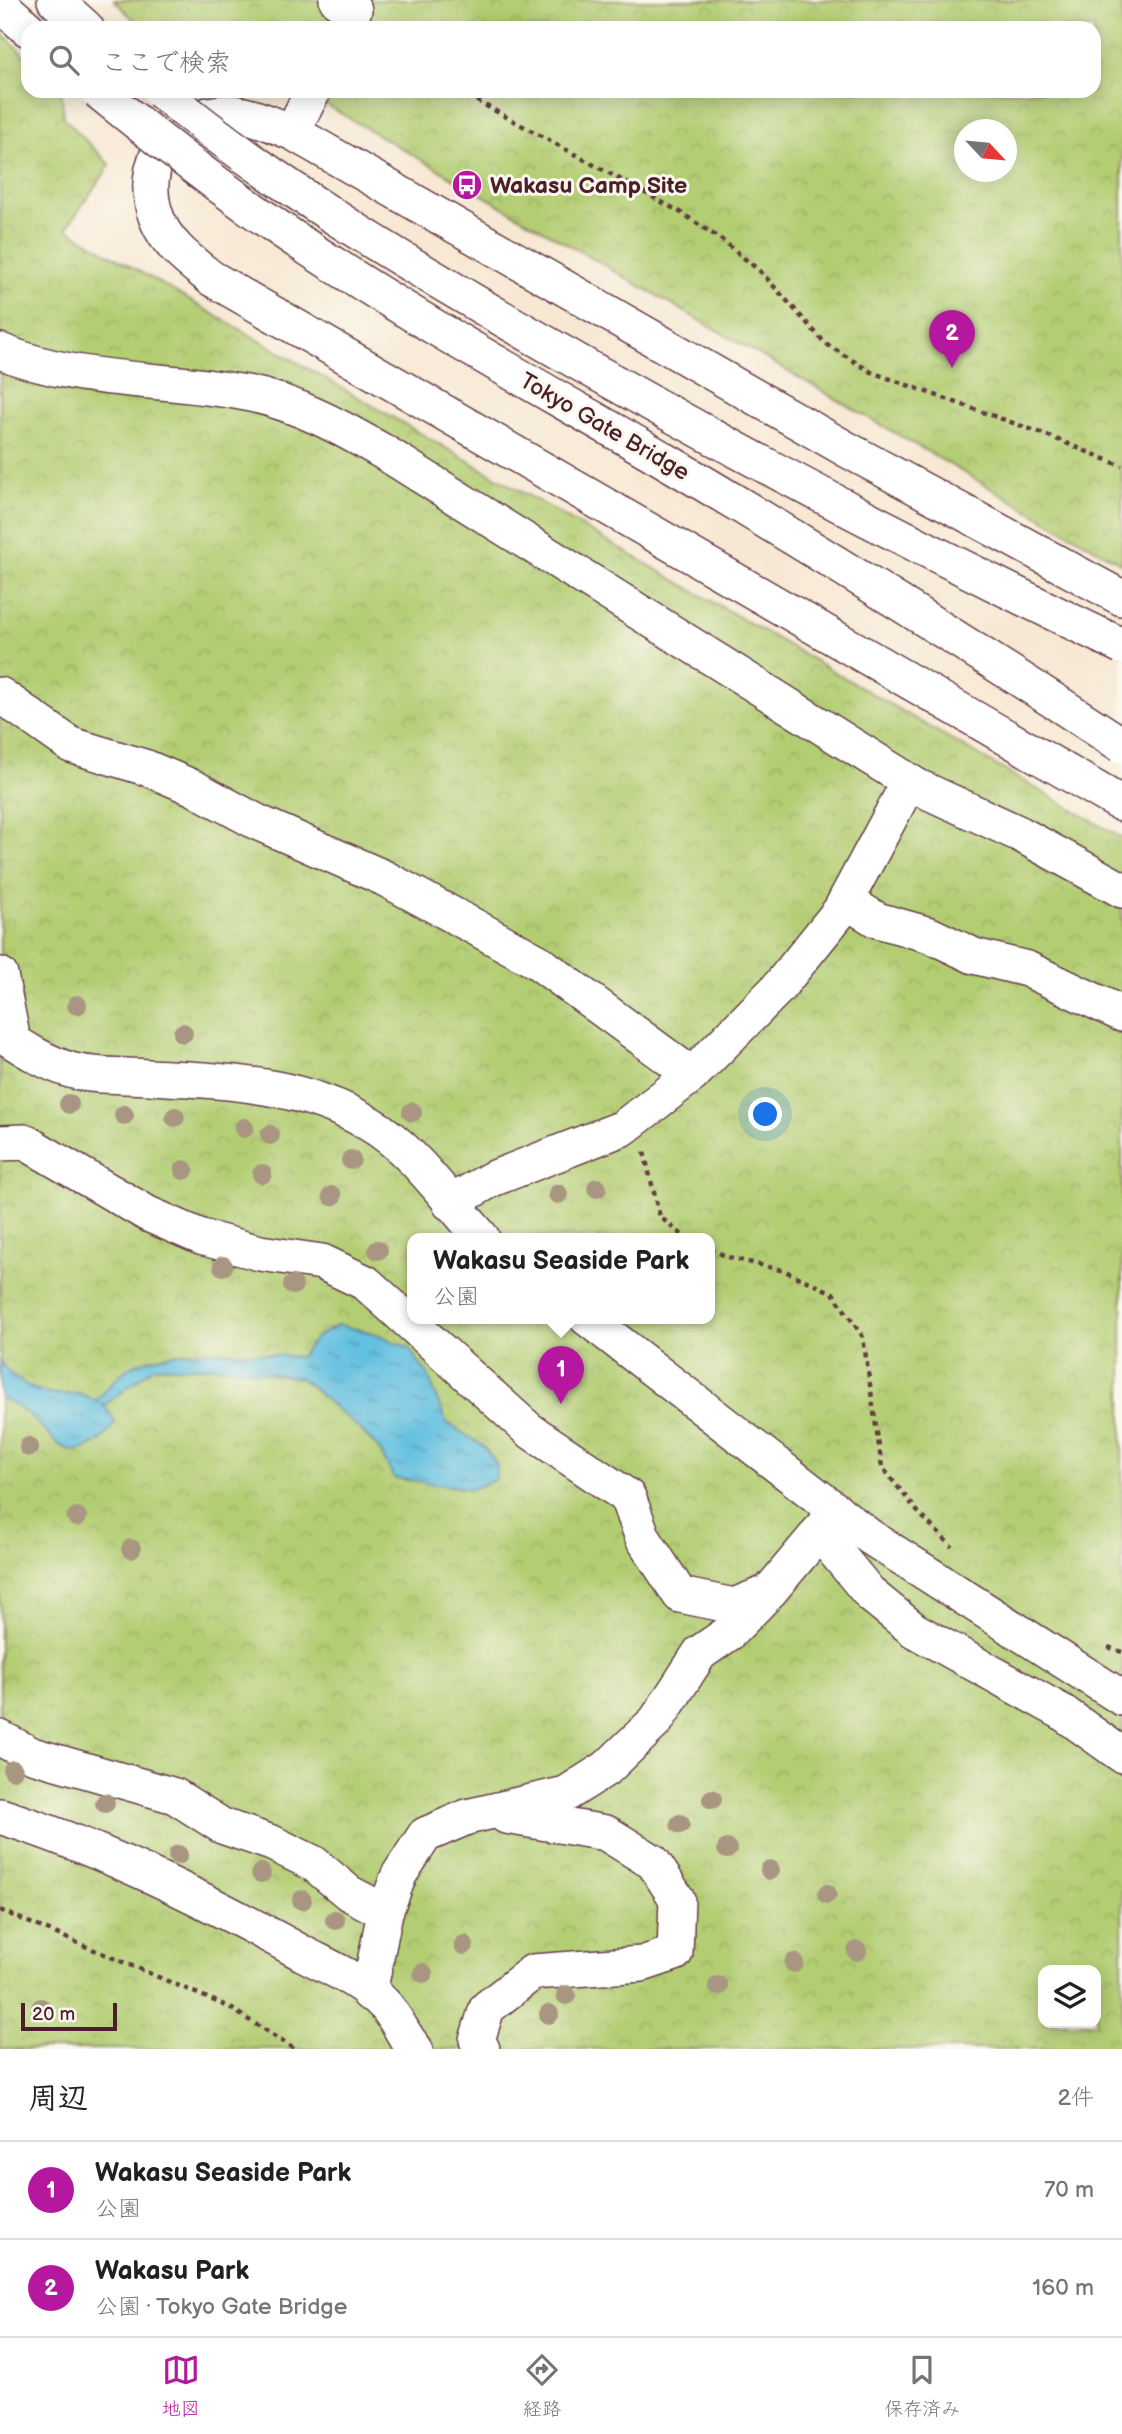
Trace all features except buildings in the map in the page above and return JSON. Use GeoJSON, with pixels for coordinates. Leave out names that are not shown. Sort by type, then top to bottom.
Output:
{"type":"FeatureCollection","features":[{"type":"Feature","properties":{"kind":"street"},"geometry":{"type":"LineString","coordinates":[[55,0],[78,21]]}},
{"type":"Feature","properties":{"kind":"street"},"geometry":{"type":"LineString","coordinates":[[0,4],[21,23]]}},
{"type":"Feature","properties":{"kind":"street","name":"Tokyo Gate Bridge"},"geometry":{"type":"LineString","coordinates":[[108,98],[236,198],[338,267],[812,548],[986,656],[1122,745]]}},
{"type":"Feature","properties":{"kind":"street","name":"Tokyo Gate Bridge"},"geometry":{"type":"LineString","coordinates":[[170,98],[269,171],[357,231],[645,401],[833,503],[1122,646]]}},
{"type":"Feature","properties":{"kind":"street"},"geometry":{"type":"LineString","coordinates":[[292,132],[309,98]]}},
{"type":"Feature","properties":{"kind":"street"},"geometry":{"type":"LineString","coordinates":[[1122,598],[846,449],[292,132],[232,113],[201,116],[169,134],[154,164],[149,191],[158,221],[179,253],[211,278],[1122,804]]}},
{"type":"Feature","properties":{"kind":"street"},"geometry":{"type":"LineString","coordinates":[[0,351],[19,359],[95,377],[243,392],[279,401],[332,422],[399,461],[909,782],[1020,834],[1122,890]]}},
{"type":"Feature","properties":{"kind":"street"},"geometry":{"type":"LineString","coordinates":[[0,695],[71,745],[147,768],[194,788],[257,822],[384,878],[475,927],[538,962],[692,1075]]}},
{"type":"Feature","properties":{"kind":"street"},"geometry":{"type":"LineString","coordinates":[[450,1203],[492,1179],[566,1153],[631,1122],[692,1075],[778,988],[846,901],[909,782]]}},
{"type":"Feature","properties":{"kind":"street"},"geometry":{"type":"LineString","coordinates":[[846,901],[877,920],[930,935],[974,956],[1027,969],[1122,1014]]}},
{"type":"Feature","properties":{"kind":"street"},"geometry":{"type":"LineString","coordinates":[[0,975],[7,1037],[43,1060],[73,1071],[233,1081],[287,1089],[342,1108],[373,1125],[406,1153],[477,1233]]}},
{"type":"Feature","properties":{"kind":"street"},"geometry":{"type":"LineString","coordinates":[[0,1143],[25,1142],[148,1214],[201,1237],[260,1253],[322,1262],[366,1283],[407,1320]]}},
{"type":"Feature","properties":{"kind":"street"},"geometry":{"type":"LineString","coordinates":[[411,1324],[529,1430],[628,1497],[643,1538],[680,1595],[734,1606],[769,1592]]}},
{"type":"Feature","properties":{"kind":"street"},"geometry":{"type":"LineString","coordinates":[[594,1324],[828,1521],[870,1537],[1122,1698]]}},
{"type":"Feature","properties":{"kind":"street"},"geometry":{"type":"LineString","coordinates":[[369,1993],[384,1912],[399,1875],[425,1835],[467,1817],[566,1794],[607,1768],[656,1721],[700,1653],[729,1633],[769,1592],[828,1521]]}},
{"type":"Feature","properties":{"kind":"street"},"geometry":{"type":"LineString","coordinates":[[828,1521],[871,1595],[914,1630],[1062,1712],[1122,1755]]}},
{"type":"Feature","properties":{"kind":"street"},"geometry":{"type":"LineString","coordinates":[[0,1738],[32,1755],[174,1796],[222,1826],[272,1843],[313,1863],[349,1893],[384,1912]]}},
{"type":"Feature","properties":{"kind":"street"},"geometry":{"type":"LineString","coordinates":[[482,2049],[477,2040],[487,2008],[533,1972],[642,1964],[675,1953],[677,1899],[653,1862],[607,1833],[485,1813]]}},
{"type":"Feature","properties":{"kind":"street"},"geometry":{"type":"LineString","coordinates":[[0,1816],[51,1832],[140,1872],[277,1939],[349,1978],[385,2005],[415,2049]]}},
{"type":"Feature","properties":{"kind":"path"},"geometry":{"type":"LineString","coordinates":[[471,98],[680,212],[722,240],[761,272],[825,343],[871,372],[1044,434],[1122,466]]}},
{"type":"Feature","properties":{"kind":"path"},"geometry":{"type":"LineString","coordinates":[[631,1122],[648,1162],[660,1217],[680,1233]]}},
{"type":"Feature","properties":{"kind":"path"},"geometry":{"type":"LineString","coordinates":[[715,1251],[728,1257],[785,1270],[833,1293],[863,1337],[882,1468],[918,1512],[954,1548]]}},
{"type":"Feature","properties":{"kind":"path"},"geometry":{"type":"LineString","coordinates":[[1099,1644],[1122,1652]]}},
{"type":"Feature","properties":{"kind":"path"},"geometry":{"type":"LineString","coordinates":[[0,1910],[229,2007],[294,2049]]}},
{"type":"Feature","properties":{"kind":"green space"},"geometry":{"type":"Polygon","coordinates":[[[114,0],[1122,0],[1122,564],[314,98],[1101,98],[1101,21],[135,21],[114,0]]]}},
{"type":"Feature","properties":{"kind":"green space"},"geometry":{"type":"Polygon","coordinates":[[[0,31],[21,52],[21,98],[62,98],[64,118],[110,165],[66,229],[1122,838],[1122,2049],[0,2049],[0,31]]]}},
{"type":"Feature","properties":{"kind":"water"},"geometry":{"type":"Polygon","coordinates":[[[338,1325],[374,1333],[409,1348],[428,1375],[446,1422],[483,1446],[497,1465],[495,1480],[471,1489],[394,1478],[379,1449],[301,1378],[226,1367],[154,1367],[104,1406],[115,1421],[112,1428],[101,1439],[76,1451],[58,1444],[28,1414],[0,1397],[0,1361],[17,1379],[33,1388],[49,1393],[81,1395],[95,1401],[125,1371],[155,1358],[175,1353],[217,1351],[300,1357],[316,1337],[338,1325]]]}},
{"type":"Feature","properties":{"kind":"place","name":"Wakasu Camp Site"},"geometry":{"type":"Point","coordinates":[467,185]}},
{"type":"Feature","properties":{"kind":"place","name":"Wakasu Park"},"geometry":{"type":"Point","coordinates":[952,368]}},
{"type":"Feature","properties":{"kind":"place","name":"Wakasu Seaside Park"},"geometry":{"type":"Point","coordinates":[561,1404]}}]}
